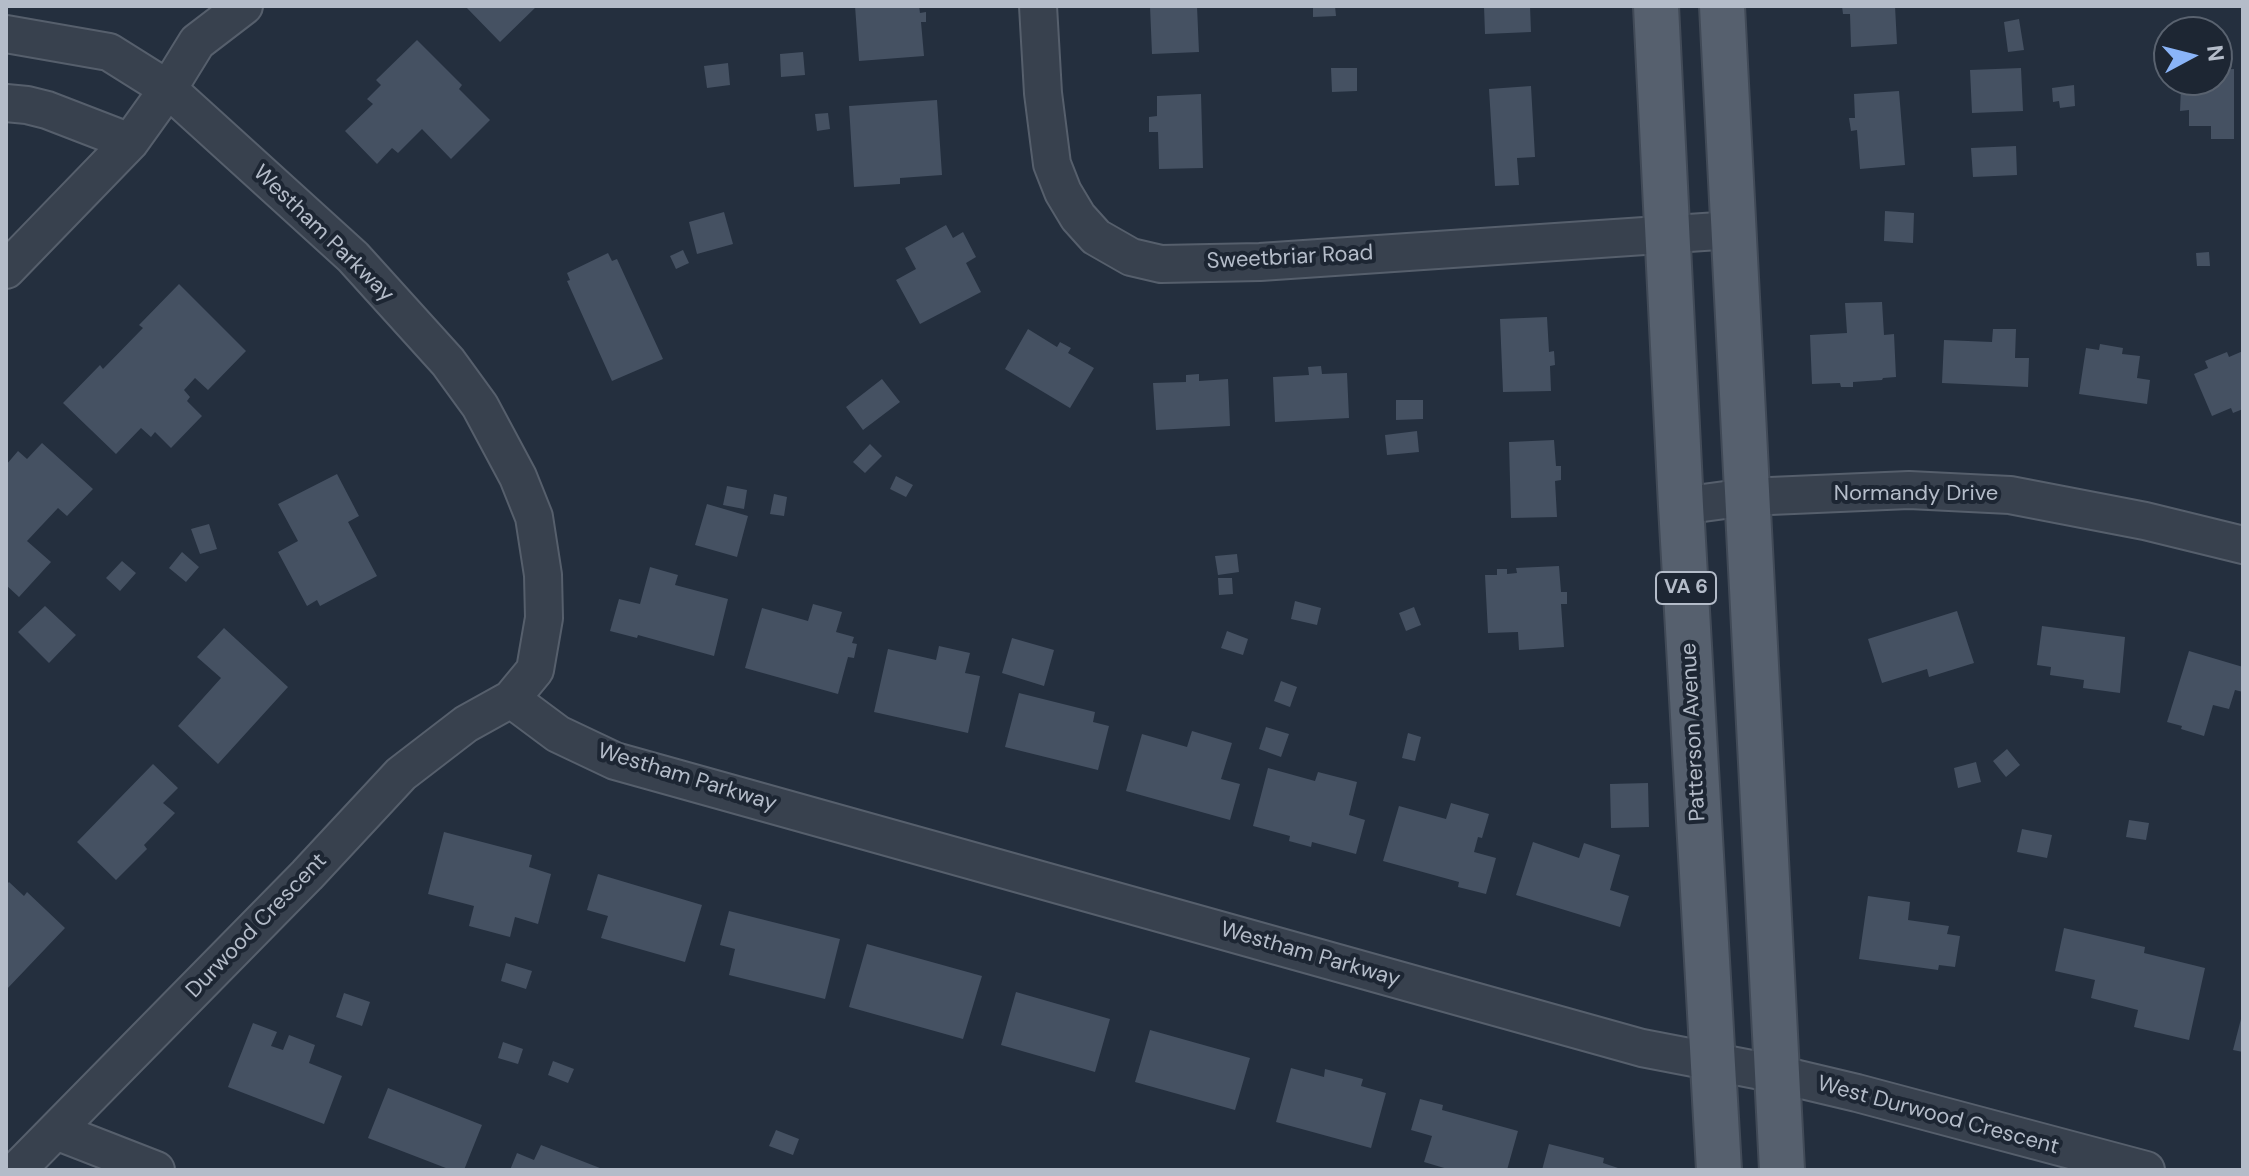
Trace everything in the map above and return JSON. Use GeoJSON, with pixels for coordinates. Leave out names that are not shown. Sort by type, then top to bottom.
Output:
{"type":"FeatureCollection","features":[{"type":"Feature","properties":{"kind":"main road","name":"Patterson Avenue"},"geometry":{"type":"LineString","coordinates":[[1656,6],[1719,1170]]}},
{"type":"Feature","properties":{"kind":"main road"},"geometry":{"type":"LineString","coordinates":[[1722,6],[1782,1170]]}},
{"type":"Feature","properties":{"kind":"street"},"geometry":{"type":"LineString","coordinates":[[6,270],[130,142],[197,42],[244,6]]}},
{"type":"Feature","properties":{"kind":"street","name":"Sweetbriar Road"},"geometry":{"type":"LineString","coordinates":[[1038,6],[1043,93],[1052,164],[1063,192],[1078,217],[1096,237],[1131,257],[1161,264],[1260,262],[1733,230]]}},
{"type":"Feature","properties":{"kind":"street","name":"Westham Parkway"},"geometry":{"type":"LineString","coordinates":[[6,34],[109,52],[168,89],[353,257],[448,362],[480,406],[518,477],[534,517],[543,575],[544,618],[535,670],[511,699],[558,734],[615,761],[1642,1048],[1777,1074]]}},
{"type":"Feature","properties":{"kind":"street"},"geometry":{"type":"LineString","coordinates":[[6,103],[47,110],[130,142]]}},
{"type":"Feature","properties":{"kind":"street","name":"Normandy Drive"},"geometry":{"type":"LineString","coordinates":[[1681,506],[1747,497],[1909,490],[2010,495],[2145,521],[2243,545]]}},
{"type":"Feature","properties":{"kind":"street","name":"Durwood Crescent"},"geometry":{"type":"LineString","coordinates":[[17,1170],[307,875],[401,774],[466,724],[511,699]]}},
{"type":"Feature","properties":{"kind":"street","name":"West Durwood Crescent"},"geometry":{"type":"LineString","coordinates":[[1777,1074],[1909,1107],[2108,1165],[2146,1170]]}},
{"type":"Feature","properties":{"kind":"street"},"geometry":{"type":"LineString","coordinates":[[56,1131],[156,1170]]}},
{"type":"Feature","properties":{"kind":"building"},"geometry":{"type":"Polygon","coordinates":[[[465,6],[537,6],[500,42],[465,6]]]}},
{"type":"Feature","properties":{"kind":"building"},"geometry":{"type":"Polygon","coordinates":[[[855,6],[919,6],[920,13],[926,12],[926,22],[921,22],[924,56],[859,61],[855,6]]]}},
{"type":"Feature","properties":{"kind":"building"},"geometry":{"type":"Polygon","coordinates":[[[1150,6],[1197,6],[1199,52],[1152,54],[1150,6]]]}},
{"type":"Feature","properties":{"kind":"building"},"geometry":{"type":"Polygon","coordinates":[[[1313,6],[1335,6],[1336,16],[1313,17],[1313,6]]]}},
{"type":"Feature","properties":{"kind":"building"},"geometry":{"type":"Polygon","coordinates":[[[1484,6],[1530,6],[1531,32],[1485,34],[1484,6]]]}},
{"type":"Feature","properties":{"kind":"building"},"geometry":{"type":"Polygon","coordinates":[[[1842,6],[1895,6],[1897,44],[1851,47],[1850,14],[1843,14],[1842,6]]]}},
{"type":"Feature","properties":{"kind":"building"},"geometry":{"type":"Polygon","coordinates":[[[2019,19],[2024,50],[2008,52],[2004,22],[2019,19]]]}},
{"type":"Feature","properties":{"kind":"building"},"geometry":{"type":"Polygon","coordinates":[[[417,40],[462,85],[459,89],[490,120],[451,159],[422,129],[398,153],[392,148],[377,164],[345,131],[373,104],[367,99],[381,85],[376,80],[417,40]]]}},
{"type":"Feature","properties":{"kind":"building"},"geometry":{"type":"Polygon","coordinates":[[[803,52],[805,75],[781,77],[780,54],[803,52]]]}},
{"type":"Feature","properties":{"kind":"building"},"geometry":{"type":"Polygon","coordinates":[[[728,63],[730,85],[707,88],[704,66],[728,63]]]}},
{"type":"Feature","properties":{"kind":"building"},"geometry":{"type":"Polygon","coordinates":[[[1331,68],[1357,68],[1357,91],[1332,92],[1331,68]]]}},
{"type":"Feature","properties":{"kind":"building"},"geometry":{"type":"Polygon","coordinates":[[[2021,68],[2023,111],[1972,113],[1970,70],[2021,68]]]}},
{"type":"Feature","properties":{"kind":"building"},"geometry":{"type":"Polygon","coordinates":[[[2233,69],[2234,139],[2211,139],[2211,126],[2189,126],[2189,110],[2180,111],[2181,96],[2233,96],[2233,69]]]}},
{"type":"Feature","properties":{"kind":"building"},"geometry":{"type":"Polygon","coordinates":[[[2074,85],[2075,106],[2060,108],[2059,101],[2053,102],[2052,88],[2074,85]]]}},
{"type":"Feature","properties":{"kind":"building"},"geometry":{"type":"Polygon","coordinates":[[[1531,86],[1535,157],[1517,158],[1519,185],[1495,186],[1489,89],[1531,86]]]}},
{"type":"Feature","properties":{"kind":"building"},"geometry":{"type":"Polygon","coordinates":[[[1899,91],[1905,165],[1860,169],[1857,130],[1851,131],[1849,118],[1855,118],[1854,94],[1899,91]]]}},
{"type":"Feature","properties":{"kind":"building"},"geometry":{"type":"Polygon","coordinates":[[[1201,94],[1203,168],[1159,169],[1158,132],[1149,132],[1149,117],[1157,116],[1157,96],[1201,94]]]}},
{"type":"Feature","properties":{"kind":"building"},"geometry":{"type":"Polygon","coordinates":[[[937,100],[942,175],[900,178],[900,184],[854,187],[849,106],[937,100]]]}},
{"type":"Feature","properties":{"kind":"building"},"geometry":{"type":"Polygon","coordinates":[[[828,113],[830,129],[817,131],[815,114],[828,113]]]}},
{"type":"Feature","properties":{"kind":"building"},"geometry":{"type":"Polygon","coordinates":[[[2016,146],[2017,175],[1973,177],[1971,148],[2016,146]]]}},
{"type":"Feature","properties":{"kind":"building"},"geometry":{"type":"Polygon","coordinates":[[[1885,211],[1914,213],[1913,243],[1884,241],[1885,211]]]}},
{"type":"Feature","properties":{"kind":"building"},"geometry":{"type":"Polygon","coordinates":[[[724,212],[733,244],[697,254],[689,222],[724,212]]]}},
{"type":"Feature","properties":{"kind":"building"},"geometry":{"type":"Polygon","coordinates":[[[946,225],[953,238],[963,232],[976,257],[966,263],[981,292],[920,324],[896,280],[916,269],[905,248],[946,225]]]}},
{"type":"Feature","properties":{"kind":"building"},"geometry":{"type":"Polygon","coordinates":[[[683,250],[689,263],[676,269],[670,256],[683,250]]]}},
{"type":"Feature","properties":{"kind":"building"},"geometry":{"type":"Polygon","coordinates":[[[2209,252],[2210,266],[2197,266],[2196,253],[2209,252]]]}},
{"type":"Feature","properties":{"kind":"building"},"geometry":{"type":"Polygon","coordinates":[[[608,253],[612,261],[617,259],[663,359],[612,381],[567,281],[570,280],[567,273],[608,253]]]}},
{"type":"Feature","properties":{"kind":"building"},"geometry":{"type":"Polygon","coordinates":[[[179,284],[246,351],[208,390],[195,378],[184,390],[190,397],[187,401],[202,416],[171,448],[155,432],[151,437],[141,428],[116,454],[63,403],[100,365],[103,369],[143,328],[139,325],[179,284]]]}},
{"type":"Feature","properties":{"kind":"building"},"geometry":{"type":"Polygon","coordinates":[[[1882,302],[1884,335],[1894,334],[1896,377],[1853,382],[1853,387],[1841,387],[1840,383],[1812,384],[1810,335],[1847,333],[1845,303],[1882,302]]]}},
{"type":"Feature","properties":{"kind":"building"},"geometry":{"type":"Polygon","coordinates":[[[1547,317],[1549,352],[1554,351],[1555,365],[1550,366],[1551,391],[1503,392],[1500,319],[1547,317]]]}},
{"type":"Feature","properties":{"kind":"building"},"geometry":{"type":"Polygon","coordinates":[[[1028,329],[1057,347],[1060,342],[1071,348],[1068,353],[1094,368],[1070,408],[1005,369],[1028,329]]]}},
{"type":"Feature","properties":{"kind":"building"},"geometry":{"type":"Polygon","coordinates":[[[1993,329],[2016,329],[2015,358],[2029,358],[2028,387],[1942,383],[1944,340],[1992,342],[1993,329]]]}},
{"type":"Feature","properties":{"kind":"building"},"geometry":{"type":"Polygon","coordinates":[[[2100,344],[2123,348],[2122,354],[2140,356],[2137,378],[2150,380],[2147,404],[2079,394],[2086,348],[2099,350],[2100,344]]]}},
{"type":"Feature","properties":{"kind":"building"},"geometry":{"type":"Polygon","coordinates":[[[2243,351],[2243,409],[2233,413],[2231,408],[2212,416],[2194,374],[2208,368],[2205,361],[2227,352],[2229,357],[2243,351]]]}},
{"type":"Feature","properties":{"kind":"building"},"geometry":{"type":"Polygon","coordinates":[[[1321,366],[1322,374],[1347,373],[1349,418],[1275,422],[1273,377],[1309,375],[1308,367],[1321,366]]]}},
{"type":"Feature","properties":{"kind":"building"},"geometry":{"type":"Polygon","coordinates":[[[1199,374],[1199,381],[1228,379],[1230,426],[1156,430],[1153,383],[1186,382],[1186,375],[1199,374]]]}},
{"type":"Feature","properties":{"kind":"building"},"geometry":{"type":"Polygon","coordinates":[[[882,379],[900,402],[863,430],[846,407],[882,379]]]}},
{"type":"Feature","properties":{"kind":"building"},"geometry":{"type":"Polygon","coordinates":[[[1396,400],[1423,400],[1423,419],[1396,420],[1396,400]]]}},
{"type":"Feature","properties":{"kind":"building"},"geometry":{"type":"Polygon","coordinates":[[[1417,431],[1419,452],[1387,455],[1385,435],[1417,431]]]}},
{"type":"Feature","properties":{"kind":"building"},"geometry":{"type":"Polygon","coordinates":[[[1554,440],[1556,466],[1561,466],[1561,480],[1555,481],[1557,517],[1511,518],[1509,442],[1554,440]]]}},
{"type":"Feature","properties":{"kind":"building"},"geometry":{"type":"Polygon","coordinates":[[[42,443],[93,489],[67,516],[58,508],[27,541],[51,562],[19,597],[6,585],[6,465],[18,451],[27,459],[42,443]]]}},
{"type":"Feature","properties":{"kind":"building"},"geometry":{"type":"Polygon","coordinates":[[[870,444],[882,456],[865,473],[853,462],[870,444]]]}},
{"type":"Feature","properties":{"kind":"building"},"geometry":{"type":"Polygon","coordinates":[[[337,474],[359,516],[348,522],[377,576],[320,606],[317,600],[307,606],[278,552],[298,541],[278,504],[337,474]]]}},
{"type":"Feature","properties":{"kind":"building"},"geometry":{"type":"Polygon","coordinates":[[[896,476],[913,485],[906,497],[890,489],[896,476]]]}},
{"type":"Feature","properties":{"kind":"building"},"geometry":{"type":"Polygon","coordinates":[[[727,486],[747,490],[744,509],[723,505],[727,486]]]}},
{"type":"Feature","properties":{"kind":"building"},"geometry":{"type":"Polygon","coordinates":[[[774,494],[787,497],[784,516],[770,514],[774,494]]]}},
{"type":"Feature","properties":{"kind":"building"},"geometry":{"type":"Polygon","coordinates":[[[707,504],[748,516],[737,557],[695,545],[707,504]]]}},
{"type":"Feature","properties":{"kind":"building"},"geometry":{"type":"Polygon","coordinates":[[[209,524],[217,549],[200,554],[191,529],[209,524]]]}},
{"type":"Feature","properties":{"kind":"building"},"geometry":{"type":"Polygon","coordinates":[[[182,552],[199,567],[186,582],[169,568],[182,552]]]}},
{"type":"Feature","properties":{"kind":"building"},"geometry":{"type":"Polygon","coordinates":[[[1237,554],[1239,572],[1218,575],[1215,556],[1237,554]]]}},
{"type":"Feature","properties":{"kind":"building"},"geometry":{"type":"Polygon","coordinates":[[[122,561],[136,573],[120,591],[106,578],[122,561]]]}},
{"type":"Feature","properties":{"kind":"building"},"geometry":{"type":"Polygon","coordinates":[[[1559,566],[1561,592],[1567,592],[1567,604],[1561,604],[1564,647],[1519,650],[1518,632],[1488,633],[1485,575],[1497,575],[1497,569],[1507,569],[1507,574],[1517,573],[1516,568],[1559,566]]]}},
{"type":"Feature","properties":{"kind":"building"},"geometry":{"type":"Polygon","coordinates":[[[650,567],[678,575],[675,585],[728,599],[714,656],[638,635],[637,638],[610,631],[619,599],[640,604],[650,567]]]}},
{"type":"Feature","properties":{"kind":"building"},"geometry":{"type":"Polygon","coordinates":[[[1218,578],[1232,578],[1233,594],[1219,595],[1218,578]]]}},
{"type":"Feature","properties":{"kind":"building"},"geometry":{"type":"Polygon","coordinates":[[[1295,601],[1321,608],[1317,625],[1291,619],[1295,601]]]}},
{"type":"Feature","properties":{"kind":"building"},"geometry":{"type":"Polygon","coordinates":[[[813,604],[842,612],[836,632],[854,637],[852,643],[857,644],[854,658],[848,657],[838,694],[745,668],[762,608],[808,621],[813,604]]]}},
{"type":"Feature","properties":{"kind":"building"},"geometry":{"type":"Polygon","coordinates":[[[45,606],[76,635],[49,663],[18,632],[45,606]]]}},
{"type":"Feature","properties":{"kind":"building"},"geometry":{"type":"Polygon","coordinates":[[[1414,607],[1421,625],[1406,631],[1399,613],[1414,607]]]}},
{"type":"Feature","properties":{"kind":"building"},"geometry":{"type":"Polygon","coordinates":[[[1957,611],[1974,663],[1929,677],[1927,669],[1882,683],[1868,639],[1957,611]]]}},
{"type":"Feature","properties":{"kind":"building"},"geometry":{"type":"Polygon","coordinates":[[[2042,626],[2125,637],[2120,693],[2083,688],[2084,680],[2050,675],[2051,667],[2037,665],[2042,626]]]}},
{"type":"Feature","properties":{"kind":"building"},"geometry":{"type":"Polygon","coordinates":[[[224,628],[288,687],[218,764],[178,726],[221,678],[197,657],[224,628]]]}},
{"type":"Feature","properties":{"kind":"building"},"geometry":{"type":"Polygon","coordinates":[[[1227,631],[1248,639],[1243,655],[1221,648],[1227,631]]]}},
{"type":"Feature","properties":{"kind":"building"},"geometry":{"type":"Polygon","coordinates":[[[1012,638],[1054,650],[1044,686],[1002,673],[1012,638]]]}},
{"type":"Feature","properties":{"kind":"building"},"geometry":{"type":"Polygon","coordinates":[[[939,646],[970,653],[965,673],[980,676],[968,733],[874,712],[888,649],[936,660],[939,646]]]}},
{"type":"Feature","properties":{"kind":"building"},"geometry":{"type":"Polygon","coordinates":[[[2189,651],[2243,667],[2243,692],[2235,690],[2229,709],[2213,705],[2204,736],[2167,722],[2189,651]]]}},
{"type":"Feature","properties":{"kind":"building"},"geometry":{"type":"Polygon","coordinates":[[[1281,681],[1297,687],[1290,707],[1274,701],[1281,681]]]}},
{"type":"Feature","properties":{"kind":"building"},"geometry":{"type":"Polygon","coordinates":[[[1019,693],[1095,712],[1093,722],[1109,726],[1098,770],[1005,747],[1019,693]]]}},
{"type":"Feature","properties":{"kind":"building"},"geometry":{"type":"Polygon","coordinates":[[[1266,727],[1289,734],[1281,757],[1259,749],[1266,727]]]}},
{"type":"Feature","properties":{"kind":"building"},"geometry":{"type":"Polygon","coordinates":[[[1192,731],[1232,743],[1221,779],[1240,784],[1230,820],[1126,791],[1142,734],[1187,747],[1192,731]]]}},
{"type":"Feature","properties":{"kind":"building"},"geometry":{"type":"Polygon","coordinates":[[[1408,733],[1421,737],[1415,761],[1402,758],[1408,733]]]}},
{"type":"Feature","properties":{"kind":"building"},"geometry":{"type":"Polygon","coordinates":[[[2007,749],[2020,765],[2006,777],[1993,761],[2007,749]]]}},
{"type":"Feature","properties":{"kind":"building"},"geometry":{"type":"Polygon","coordinates":[[[1976,762],[1981,782],[1958,788],[1954,768],[1976,762]]]}},
{"type":"Feature","properties":{"kind":"building"},"geometry":{"type":"Polygon","coordinates":[[[153,764],[178,788],[163,803],[175,813],[144,845],[147,849],[116,880],[77,842],[153,764]]]}},
{"type":"Feature","properties":{"kind":"building"},"geometry":{"type":"Polygon","coordinates":[[[1268,768],[1315,781],[1318,772],[1357,782],[1349,815],[1365,820],[1356,854],[1312,842],[1311,847],[1289,841],[1290,836],[1253,826],[1268,768]]]}},
{"type":"Feature","properties":{"kind":"building"},"geometry":{"type":"Polygon","coordinates":[[[1648,783],[1649,827],[1611,828],[1610,784],[1648,783]]]}},
{"type":"Feature","properties":{"kind":"building"},"geometry":{"type":"Polygon","coordinates":[[[1451,803],[1489,814],[1474,852],[1496,858],[1486,894],[1458,887],[1459,882],[1383,861],[1399,806],[1446,819],[1451,803]]]}},
{"type":"Feature","properties":{"kind":"building"},"geometry":{"type":"Polygon","coordinates":[[[2129,820],[2149,823],[2146,840],[2126,837],[2129,820]]]}},
{"type":"Feature","properties":{"kind":"building"},"geometry":{"type":"Polygon","coordinates":[[[2022,829],[2052,835],[2047,858],[2017,852],[2022,829]]]}},
{"type":"Feature","properties":{"kind":"building"},"geometry":{"type":"Polygon","coordinates":[[[444,832],[532,855],[529,867],[551,874],[538,924],[515,917],[510,937],[469,926],[474,906],[428,894],[444,832]]]}},
{"type":"Feature","properties":{"kind":"building"},"geometry":{"type":"Polygon","coordinates":[[[1533,842],[1579,858],[1584,843],[1620,855],[1610,890],[1629,896],[1620,927],[1516,895],[1533,842]]]}},
{"type":"Feature","properties":{"kind":"building"},"geometry":{"type":"Polygon","coordinates":[[[598,874],[702,905],[685,962],[601,938],[608,916],[587,910],[598,874]]]}},
{"type":"Feature","properties":{"kind":"building"},"geometry":{"type":"Polygon","coordinates":[[[9,882],[24,896],[27,892],[65,928],[6,990],[6,885],[9,882]]]}},
{"type":"Feature","properties":{"kind":"building"},"geometry":{"type":"Polygon","coordinates":[[[1868,896],[1910,902],[1908,920],[1949,926],[1947,934],[1960,936],[1955,967],[1939,965],[1938,970],[1859,959],[1868,896]]]}},
{"type":"Feature","properties":{"kind":"building"},"geometry":{"type":"Polygon","coordinates":[[[729,911],[840,939],[825,999],[729,975],[735,949],[720,945],[729,911]]]}},
{"type":"Feature","properties":{"kind":"building"},"geometry":{"type":"Polygon","coordinates":[[[2064,928],[2145,947],[2144,953],[2205,968],[2189,1040],[2134,1027],[2138,1010],[2091,998],[2095,980],[2055,971],[2064,928]]]}},
{"type":"Feature","properties":{"kind":"building"},"geometry":{"type":"Polygon","coordinates":[[[867,944],[982,976],[963,1039],[849,1007],[867,944]]]}},
{"type":"Feature","properties":{"kind":"building"},"geometry":{"type":"Polygon","coordinates":[[[506,963],[532,971],[526,989],[501,981],[506,963]]]}},
{"type":"Feature","properties":{"kind":"building"},"geometry":{"type":"Polygon","coordinates":[[[1016,992],[1110,1019],[1095,1072],[1001,1045],[1016,992]]]}},
{"type":"Feature","properties":{"kind":"building"},"geometry":{"type":"Polygon","coordinates":[[[344,993],[370,1002],[362,1026],[336,1017],[344,993]]]}},
{"type":"Feature","properties":{"kind":"building"},"geometry":{"type":"Polygon","coordinates":[[[2243,1015],[2243,1052],[2233,1050],[2243,1015]]]}},
{"type":"Feature","properties":{"kind":"building"},"geometry":{"type":"Polygon","coordinates":[[[253,1023],[277,1032],[271,1046],[283,1050],[289,1035],[315,1045],[309,1063],[342,1076],[324,1124],[228,1087],[253,1023]]]}},
{"type":"Feature","properties":{"kind":"building"},"geometry":{"type":"Polygon","coordinates":[[[1150,1030],[1250,1058],[1235,1110],[1135,1082],[1150,1030]]]}},
{"type":"Feature","properties":{"kind":"building"},"geometry":{"type":"Polygon","coordinates":[[[503,1042],[523,1049],[518,1064],[498,1058],[503,1042]]]}},
{"type":"Feature","properties":{"kind":"building"},"geometry":{"type":"Polygon","coordinates":[[[553,1061],[574,1069],[568,1083],[548,1075],[553,1061]]]}},
{"type":"Feature","properties":{"kind":"building"},"geometry":{"type":"Polygon","coordinates":[[[1291,1068],[1324,1077],[1325,1069],[1363,1079],[1361,1086],[1386,1093],[1371,1148],[1276,1122],[1291,1068]]]}},
{"type":"Feature","properties":{"kind":"building"},"geometry":{"type":"Polygon","coordinates":[[[388,1088],[482,1125],[464,1170],[451,1170],[368,1138],[388,1088]]]}},
{"type":"Feature","properties":{"kind":"building"},"geometry":{"type":"Polygon","coordinates":[[[1420,1099],[1443,1105],[1442,1110],[1518,1131],[1507,1170],[1451,1170],[1424,1162],[1432,1136],[1411,1130],[1420,1099]]]}},
{"type":"Feature","properties":{"kind":"building"},"geometry":{"type":"Polygon","coordinates":[[[776,1130],[799,1139],[793,1155],[769,1146],[776,1130]]]}},
{"type":"Feature","properties":{"kind":"building"},"geometry":{"type":"Polygon","coordinates":[[[1549,1144],[1604,1158],[1603,1163],[1624,1170],[1542,1170],[1549,1144]]]}},
{"type":"Feature","properties":{"kind":"building"},"geometry":{"type":"Polygon","coordinates":[[[541,1145],[605,1170],[510,1170],[517,1153],[534,1160],[541,1145]]]}}]}
